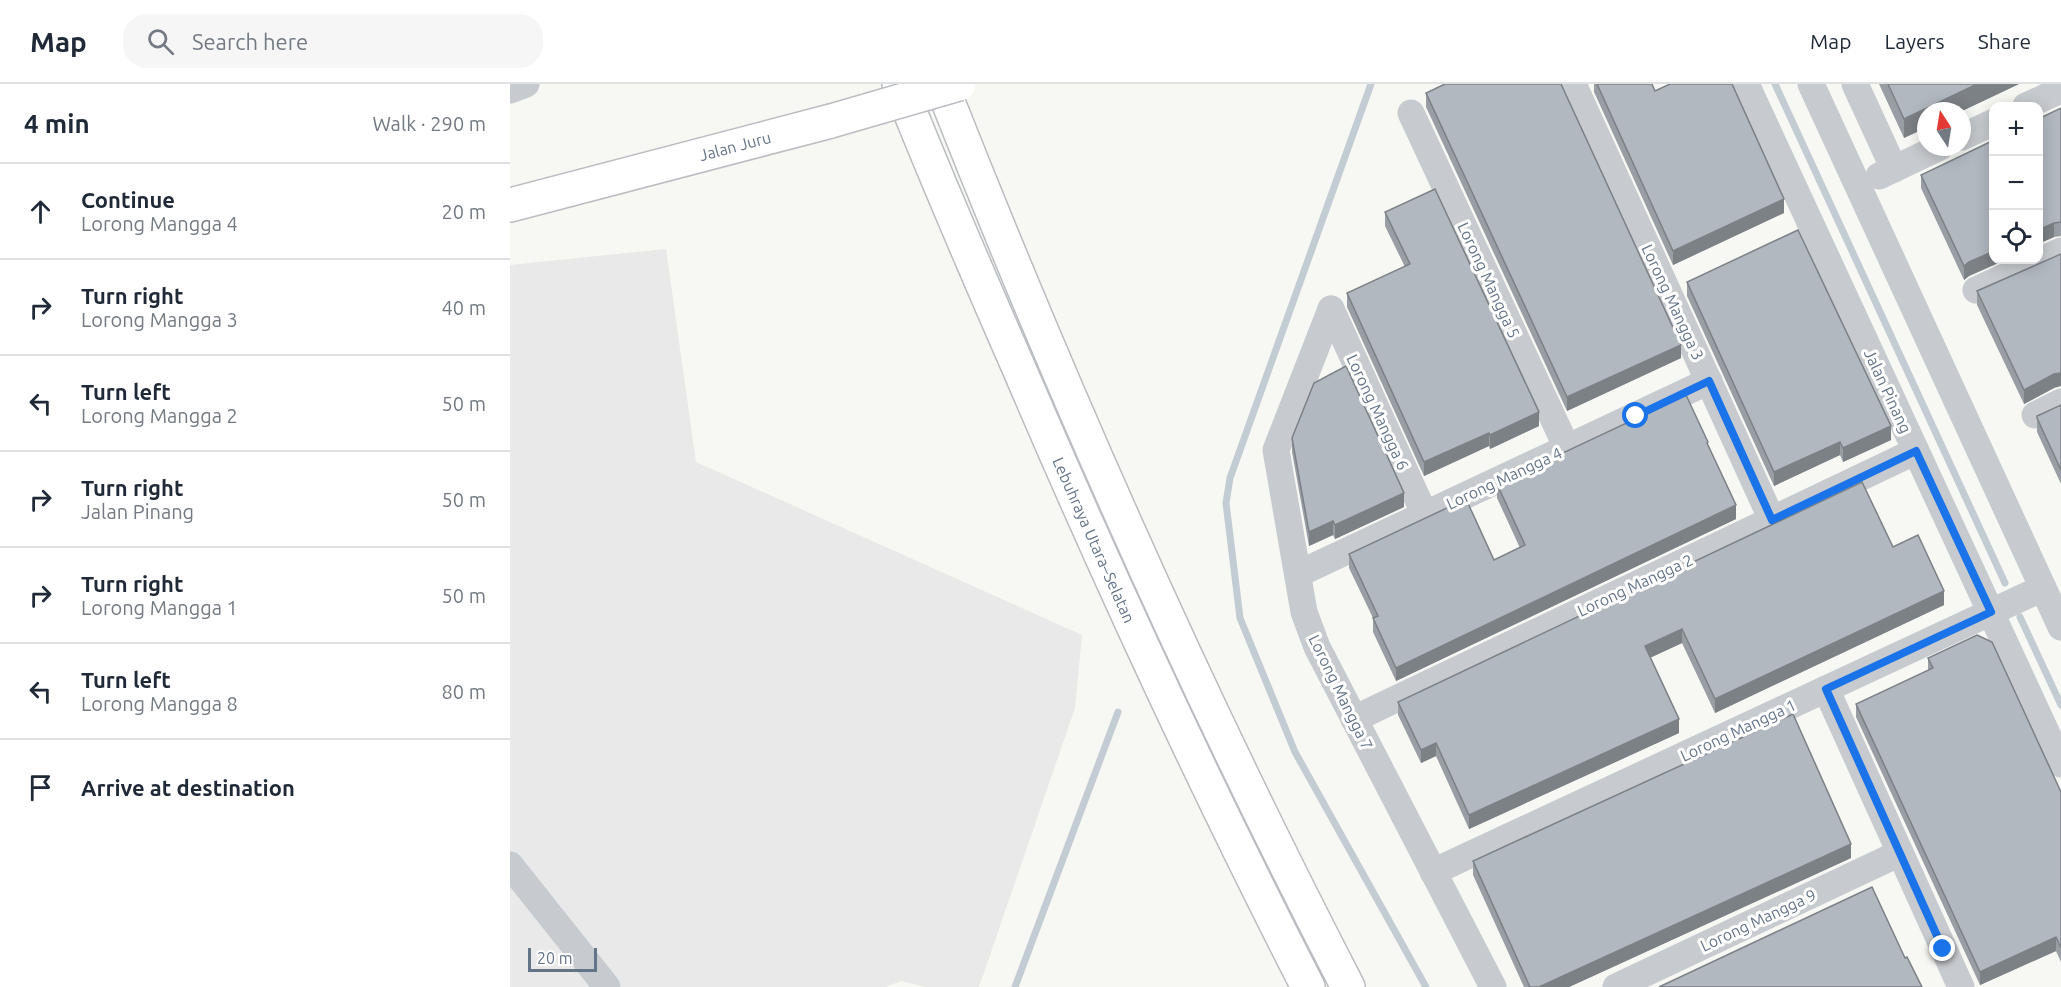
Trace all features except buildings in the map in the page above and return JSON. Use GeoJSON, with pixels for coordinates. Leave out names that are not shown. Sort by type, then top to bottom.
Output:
{"type":"FeatureCollection","features":[{"type":"Feature","properties":{"kind":"main road","name":"Lebuhraya Utara–Selatan"},"geometry":{"type":"LineString","coordinates":[[899,84],[1086,523],[1164,694],[1308,987]]}},
{"type":"Feature","properties":{"kind":"main road"},"geometry":{"type":"LineString","coordinates":[[940,84],[1116,503],[1251,793],[1348,987]]}},
{"type":"Feature","properties":{"kind":"main road","name":"Jalan Juru"},"geometry":{"type":"LineString","coordinates":[[510,205],[831,121],[959,84]]}},
{"type":"Feature","properties":{"kind":"street"},"geometry":{"type":"LineString","coordinates":[[510,90],[526,84]]}},
{"type":"Feature","properties":{"kind":"street","name":"Lorong Mangga 3"},"geometry":{"type":"LineString","coordinates":[[1573,84],[1772,520]]}},
{"type":"Feature","properties":{"kind":"street","name":"Jalan Pinang"},"geometry":{"type":"LineString","coordinates":[[1746,84],[2061,764]]}},
{"type":"Feature","properties":{"kind":"street"},"geometry":{"type":"LineString","coordinates":[[1811,84],[2061,627]]}},
{"type":"Feature","properties":{"kind":"street"},"geometry":{"type":"LineString","coordinates":[[1855,84],[1893,169]]}},
{"type":"Feature","properties":{"kind":"street"},"geometry":{"type":"LineString","coordinates":[[2035,102],[2061,90]]}},
{"type":"Feature","properties":{"kind":"street","name":"Lorong Mangga 5"},"geometry":{"type":"LineString","coordinates":[[1411,113],[1567,448]]}},
{"type":"Feature","properties":{"kind":"street"},"geometry":{"type":"LineString","coordinates":[[1971,133],[1989,124]]}},
{"type":"Feature","properties":{"kind":"street"},"geometry":{"type":"LineString","coordinates":[[1859,185],[1921,156]]}},
{"type":"Feature","properties":{"kind":"street"},"geometry":{"type":"LineString","coordinates":[[1976,290],[2061,251]]}},
{"type":"Feature","properties":{"kind":"street","name":"Lorong Mangga 6"},"geometry":{"type":"LineString","coordinates":[[1331,309],[1425,515]]}},
{"type":"Feature","properties":{"kind":"street","name":"Lorong Mangga 7"},"geometry":{"type":"LineString","coordinates":[[1331,309],[1276,450],[1304,612],[1317,647],[1493,987]]}},
{"type":"Feature","properties":{"kind":"street","name":"Lorong Mangga 4"},"geometry":{"type":"LineString","coordinates":[[1298,574],[1709,381]]}},
{"type":"Feature","properties":{"kind":"street"},"geometry":{"type":"LineString","coordinates":[[2035,415],[2061,402]]}},
{"type":"Feature","properties":{"kind":"street","name":"Lorong Mangga 2"},"geometry":{"type":"LineString","coordinates":[[1354,719],[1916,451]]}},
{"type":"Feature","properties":{"kind":"street","name":"Lorong Mangga 1"},"geometry":{"type":"LineString","coordinates":[[1433,872],[2043,588]]}},
{"type":"Feature","properties":{"kind":"street"},"geometry":{"type":"LineString","coordinates":[[1826,689],[1960,987]]}},
{"type":"Feature","properties":{"kind":"street","name":"Lorong Mangga 9"},"geometry":{"type":"LineString","coordinates":[[1616,987],[1900,853]]}},
{"type":"Feature","properties":{"kind":"street"},"geometry":{"type":"LineString","coordinates":[[510,865],[607,987]]}},
{"type":"Feature","properties":{"kind":"shaded area"},"geometry":{"type":"Polygon","coordinates":[[[666,249],[696,462],[1082,635],[1075,708],[979,987],[925,987],[901,981],[885,987],[510,987],[510,265],[666,249]]]}},
{"type":"Feature","properties":{"kind":"waterway"},"geometry":{"type":"LineString","coordinates":[[1371,84],[1230,478],[1226,503],[1240,618],[1295,752],[1426,987]]}},
{"type":"Feature","properties":{"kind":"waterway"},"geometry":{"type":"LineString","coordinates":[[1775,84],[2005,583]]}},
{"type":"Feature","properties":{"kind":"waterway"},"geometry":{"type":"LineString","coordinates":[[2020,617],[2061,705]]}},
{"type":"Feature","properties":{"kind":"waterway"},"geometry":{"type":"LineString","coordinates":[[1015,987],[1118,712]]}},
{"type":"Feature","properties":{"kind":"route"},"geometry":{"type":"LineString","coordinates":[[1636,416],[1709,381],[1772,520],[1916,451],[1991,612],[1826,689],[1943,949]]}}]}
